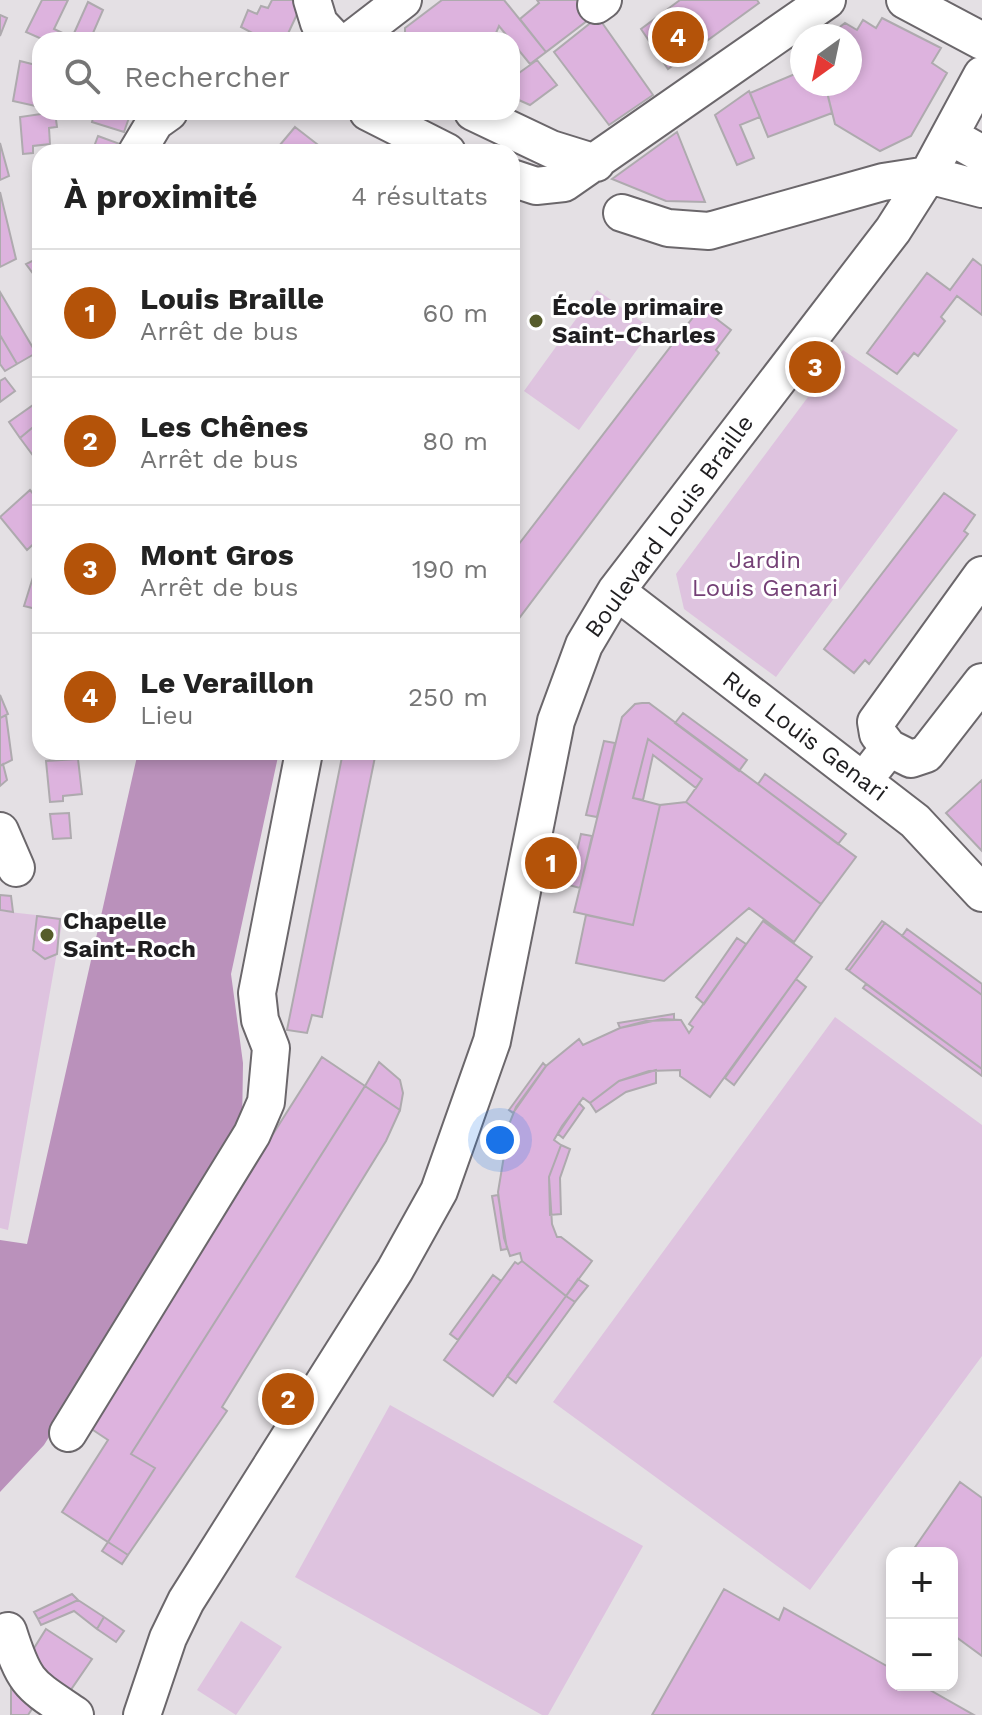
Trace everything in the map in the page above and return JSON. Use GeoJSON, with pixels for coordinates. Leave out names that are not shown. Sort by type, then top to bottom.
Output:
{"type":"FeatureCollection","features":[{"type":"Feature","properties":{"kind":"street"},"geometry":{"type":"LineString","coordinates":[[312,0],[319,23],[327,32]]}},
{"type":"Feature","properties":{"kind":"street"},"geometry":{"type":"LineString","coordinates":[[361,32],[403,0]]}},
{"type":"Feature","properties":{"kind":"street"},"geometry":{"type":"LineString","coordinates":[[905,0],[982,41]]}},
{"type":"Feature","properties":{"kind":"street"},"geometry":{"type":"LineString","coordinates":[[520,181],[536,186],[564,183],[596,163],[804,6]]}},
{"type":"Feature","properties":{"kind":"street","name":"Boulevard Louis Braille"},"geometry":{"type":"LineString","coordinates":[[142,1715],[168,1638],[186,1601],[395,1270],[445,1177],[492,1041],[556,721],[584,645],[616,591],[893,230],[928,175],[982,75]]}},
{"type":"Feature","properties":{"kind":"street"},"geometry":{"type":"LineString","coordinates":[[142,144],[158,120]]}},
{"type":"Feature","properties":{"kind":"street"},"geometry":{"type":"LineString","coordinates":[[384,120],[431,144]]}},
{"type":"Feature","properties":{"kind":"street"},"geometry":{"type":"LineString","coordinates":[[490,120],[551,149],[596,163]]}},
{"type":"Feature","properties":{"kind":"street"},"geometry":{"type":"LineString","coordinates":[[950,136],[982,154]]}},
{"type":"Feature","properties":{"kind":"street"},"geometry":{"type":"LineString","coordinates":[[622,213],[668,228],[709,231],[883,182],[928,175],[982,189]]}},
{"type":"Feature","properties":{"kind":"street"},"geometry":{"type":"LineString","coordinates":[[982,575],[876,722],[878,734],[889,748],[911,759],[926,754],[982,682]]}},
{"type":"Feature","properties":{"kind":"street","name":"Rue Louis Genari"},"geometry":{"type":"LineString","coordinates":[[616,591],[915,821],[982,893]]}},
{"type":"Feature","properties":{"kind":"street"},"geometry":{"type":"LineString","coordinates":[[864,780],[889,748]]}},
{"type":"Feature","properties":{"kind":"street"},"geometry":{"type":"LineString","coordinates":[[68,1433],[252,1134],[266,1102],[271,1048],[260,1020],[257,993],[302,760]]}},
{"type":"Feature","properties":{"kind":"street"},"geometry":{"type":"LineString","coordinates":[[0,831],[16,868]]}},
{"type":"Feature","properties":{"kind":"street"},"geometry":{"type":"LineString","coordinates":[[8,1631],[22,1674],[39,1691],[75,1715]]}},
{"type":"Feature","properties":{"kind":"green space"},"geometry":{"type":"Polygon","coordinates":[[[597,290],[652,329],[579,430],[524,391],[597,290]]]}},
{"type":"Feature","properties":{"kind":"green space","name":"Jardin Louis Genari"},"geometry":{"type":"Polygon","coordinates":[[[843,350],[958,430],[776,677],[684,609],[676,574],[843,350]]]}},
{"type":"Feature","properties":{"kind":"green space"},"geometry":{"type":"Polygon","coordinates":[[[0,911],[63,918],[8,1230],[0,1228],[0,911]]]}},
{"type":"Feature","properties":{"kind":"green space"},"geometry":{"type":"Polygon","coordinates":[[[835,1017],[982,1125],[982,1356],[810,1590],[553,1402],[835,1017]]]}},
{"type":"Feature","properties":{"kind":"green space"},"geometry":{"type":"Polygon","coordinates":[[[390,1405],[643,1546],[548,1715],[542,1715],[295,1577],[390,1405]]]}},
{"type":"Feature","properties":{"kind":"green space"},"geometry":{"type":"Polygon","coordinates":[[[241,1621],[282,1647],[236,1715],[197,1690],[241,1621]]]}},
{"type":"Feature","properties":{"kind":"shaded area"},"geometry":{"type":"Polygon","coordinates":[[[136,760],[277,760],[231,974],[243,1063],[242,1128],[44,1445],[0,1492],[0,1240],[27,1244],[136,760]]]}},
{"type":"Feature","properties":{"kind":"building"},"geometry":{"type":"Polygon","coordinates":[[[42,0],[68,0],[54,29],[60,32],[32,32],[32,35],[26,32],[42,0]]]}},
{"type":"Feature","properties":{"kind":"building"},"geometry":{"type":"Polygon","coordinates":[[[272,0],[299,0],[300,8],[289,32],[251,32],[241,27],[248,10],[257,14],[261,6],[268,8],[272,0]]]}},
{"type":"Feature","properties":{"kind":"building"},"geometry":{"type":"Polygon","coordinates":[[[442,0],[504,0],[546,52],[530,64],[520,52],[520,32],[504,32],[499,26],[496,32],[405,32],[405,28],[442,0]]]}},
{"type":"Feature","properties":{"kind":"building"},"geometry":{"type":"Polygon","coordinates":[[[537,0],[586,0],[596,14],[546,52],[520,19],[539,3],[537,0]]]}},
{"type":"Feature","properties":{"kind":"building"},"geometry":{"type":"Polygon","coordinates":[[[680,0],[757,0],[759,3],[668,69],[641,29],[680,0]]]}},
{"type":"Feature","properties":{"kind":"building"},"geometry":{"type":"Polygon","coordinates":[[[88,2],[103,10],[93,32],[75,32],[88,2]]]}},
{"type":"Feature","properties":{"kind":"building"},"geometry":{"type":"Polygon","coordinates":[[[0,15],[7,18],[0,36],[0,15]]]}},
{"type":"Feature","properties":{"kind":"building"},"geometry":{"type":"Polygon","coordinates":[[[598,17],[653,95],[609,125],[554,52],[598,17]]]}},
{"type":"Feature","properties":{"kind":"building"},"geometry":{"type":"Polygon","coordinates":[[[882,18],[941,48],[932,63],[947,73],[911,136],[880,151],[835,124],[828,96],[862,96],[861,24],[863,20],[876,28],[882,18]]]}},
{"type":"Feature","properties":{"kind":"building"},"geometry":{"type":"Polygon","coordinates":[[[537,60],[557,85],[530,105],[520,101],[520,72],[537,60]]]}},
{"type":"Feature","properties":{"kind":"building"},"geometry":{"type":"Polygon","coordinates":[[[20,61],[32,64],[32,105],[13,101],[20,61]]]}},
{"type":"Feature","properties":{"kind":"building"},"geometry":{"type":"Polygon","coordinates":[[[790,76],[790,96],[828,96],[832,113],[768,137],[750,93],[790,76]]]}},
{"type":"Feature","properties":{"kind":"building"},"geometry":{"type":"Polygon","coordinates":[[[749,91],[760,117],[740,125],[754,158],[737,165],[715,115],[749,91]]]}},
{"type":"Feature","properties":{"kind":"building"},"geometry":{"type":"Polygon","coordinates":[[[32,115],[32,120],[56,120],[57,127],[49,128],[50,144],[32,144],[32,153],[23,154],[20,117],[32,115]]]}},
{"type":"Feature","properties":{"kind":"building"},"geometry":{"type":"Polygon","coordinates":[[[92,120],[128,120],[124,132],[92,120]]]}},
{"type":"Feature","properties":{"kind":"building"},"geometry":{"type":"Polygon","coordinates":[[[295,127],[317,144],[281,144],[295,127]]]}},
{"type":"Feature","properties":{"kind":"building"},"geometry":{"type":"Polygon","coordinates":[[[677,132],[705,202],[666,201],[612,179],[677,132]]]}},
{"type":"Feature","properties":{"kind":"building"},"geometry":{"type":"Polygon","coordinates":[[[98,136],[120,144],[95,144],[98,136]]]}},
{"type":"Feature","properties":{"kind":"building"},"geometry":{"type":"Polygon","coordinates":[[[0,143],[9,176],[0,180],[0,143]]]}},
{"type":"Feature","properties":{"kind":"building"},"geometry":{"type":"Polygon","coordinates":[[[0,192],[16,259],[0,267],[0,192]]]}},
{"type":"Feature","properties":{"kind":"building"},"geometry":{"type":"Polygon","coordinates":[[[973,259],[982,266],[982,315],[957,296],[941,317],[945,321],[918,356],[914,353],[897,374],[867,353],[927,273],[950,290],[973,259]]]}},
{"type":"Feature","properties":{"kind":"building"},"geometry":{"type":"Polygon","coordinates":[[[0,292],[32,346],[32,355],[17,364],[0,335],[0,292]]]}},
{"type":"Feature","properties":{"kind":"building"},"geometry":{"type":"Polygon","coordinates":[[[701,307],[731,330],[716,350],[719,353],[520,617],[520,543],[701,307]]]}},
{"type":"Feature","properties":{"kind":"building"},"geometry":{"type":"Polygon","coordinates":[[[0,335],[17,364],[5,371],[0,364],[0,335]]]}},
{"type":"Feature","properties":{"kind":"building"},"geometry":{"type":"Polygon","coordinates":[[[5,378],[15,391],[0,402],[0,381],[5,378]]]}},
{"type":"Feature","properties":{"kind":"building"},"geometry":{"type":"Polygon","coordinates":[[[32,406],[32,428],[20,438],[9,422],[32,406]]]}},
{"type":"Feature","properties":{"kind":"building"},"geometry":{"type":"Polygon","coordinates":[[[32,428],[32,454],[20,438],[32,428]]]}},
{"type":"Feature","properties":{"kind":"building"},"geometry":{"type":"Polygon","coordinates":[[[30,490],[32,545],[27,550],[0,517],[30,490]]]}},
{"type":"Feature","properties":{"kind":"building"},"geometry":{"type":"Polygon","coordinates":[[[944,493],[975,515],[964,531],[968,534],[869,664],[865,660],[854,673],[824,649],[944,493]]]}},
{"type":"Feature","properties":{"kind":"building"},"geometry":{"type":"Polygon","coordinates":[[[32,580],[32,608],[24,606],[32,580]]]}},
{"type":"Feature","properties":{"kind":"building"},"geometry":{"type":"Polygon","coordinates":[[[0,695],[8,714],[0,718],[0,695]]]}},
{"type":"Feature","properties":{"kind":"building"},"geometry":{"type":"Polygon","coordinates":[[[649,703],[856,857],[821,904],[686,802],[702,779],[648,739],[633,798],[660,805],[633,925],[574,912],[622,717],[635,704],[649,703]]]}},
{"type":"Feature","properties":{"kind":"building"},"geometry":{"type":"Polygon","coordinates":[[[683,713],[747,760],[739,771],[675,723],[683,713]]]}},
{"type":"Feature","properties":{"kind":"building"},"geometry":{"type":"Polygon","coordinates":[[[6,715],[12,760],[0,766],[0,718],[6,715]]]}},
{"type":"Feature","properties":{"kind":"building"},"geometry":{"type":"Polygon","coordinates":[[[648,739],[702,779],[696,788],[653,755],[643,800],[633,798],[648,739]]]}},
{"type":"Feature","properties":{"kind":"building"},"geometry":{"type":"Polygon","coordinates":[[[604,741],[615,743],[597,817],[586,815],[604,741]]]}},
{"type":"Feature","properties":{"kind":"building"},"geometry":{"type":"Polygon","coordinates":[[[78,760],[82,794],[63,796],[63,801],[50,802],[46,761],[78,760]]]}},
{"type":"Feature","properties":{"kind":"building"},"geometry":{"type":"Polygon","coordinates":[[[341,760],[374,760],[322,1017],[312,1015],[307,1033],[287,1030],[341,760]]]}},
{"type":"Feature","properties":{"kind":"building"},"geometry":{"type":"Polygon","coordinates":[[[3,764],[7,780],[0,786],[0,766],[3,764]]]}},
{"type":"Feature","properties":{"kind":"building"},"geometry":{"type":"Polygon","coordinates":[[[765,774],[846,834],[838,844],[758,784],[765,774]]]}},
{"type":"Feature","properties":{"kind":"building"},"geometry":{"type":"Polygon","coordinates":[[[982,780],[982,851],[946,813],[982,780]]]}},
{"type":"Feature","properties":{"kind":"building"},"geometry":{"type":"Polygon","coordinates":[[[686,802],[821,904],[794,942],[749,908],[664,981],[576,963],[586,915],[633,925],[660,805],[686,802]]]}},
{"type":"Feature","properties":{"kind":"building"},"geometry":{"type":"Polygon","coordinates":[[[69,813],[71,838],[53,839],[50,814],[69,813]]]}},
{"type":"Feature","properties":{"kind":"building"},"geometry":{"type":"Polygon","coordinates":[[[581,834],[592,836],[580,888],[569,885],[581,834]]]}},
{"type":"Feature","properties":{"kind":"building"},"geometry":{"type":"Polygon","coordinates":[[[0,895],[11,896],[13,912],[0,910],[0,895]]]}},
{"type":"Feature","properties":{"kind":"building","name":"Chapelle Saint-Roch"},"geometry":{"type":"Polygon","coordinates":[[[37,916],[60,919],[57,954],[45,959],[33,950],[37,916]]]}},
{"type":"Feature","properties":{"kind":"building"},"geometry":{"type":"Polygon","coordinates":[[[763,921],[812,957],[710,1097],[680,1076],[680,1070],[649,1071],[619,1081],[590,1103],[583,1098],[554,1140],[561,1145],[549,1177],[552,1224],[557,1237],[592,1261],[566,1296],[522,1261],[520,1253],[510,1256],[504,1238],[498,1192],[504,1156],[498,1152],[516,1107],[546,1066],[579,1039],[583,1045],[620,1028],[662,1019],[681,1020],[689,1033],[693,1027],[689,1024],[763,921]]]}},
{"type":"Feature","properties":{"kind":"building"},"geometry":{"type":"Polygon","coordinates":[[[882,921],[885,923],[849,971],[846,969],[882,921]]]}},
{"type":"Feature","properties":{"kind":"building"},"geometry":{"type":"Polygon","coordinates":[[[885,923],[982,995],[982,1069],[849,971],[885,923]]]}},
{"type":"Feature","properties":{"kind":"building"},"geometry":{"type":"Polygon","coordinates":[[[907,929],[982,984],[982,995],[902,936],[907,929]]]}},
{"type":"Feature","properties":{"kind":"building"},"geometry":{"type":"Polygon","coordinates":[[[737,938],[746,944],[704,1004],[696,997],[737,938]]]}},
{"type":"Feature","properties":{"kind":"building"},"geometry":{"type":"Polygon","coordinates":[[[796,979],[806,987],[734,1085],[725,1078],[796,979]]]}},
{"type":"Feature","properties":{"kind":"building"},"geometry":{"type":"Polygon","coordinates":[[[866,984],[982,1069],[982,1076],[863,988],[866,984]]]}},
{"type":"Feature","properties":{"kind":"building"},"geometry":{"type":"Polygon","coordinates":[[[674,1014],[674,1020],[646,1021],[620,1028],[618,1023],[674,1014]]]}},
{"type":"Feature","properties":{"kind":"building"},"geometry":{"type":"Polygon","coordinates":[[[322,1057],[365,1086],[131,1454],[155,1468],[108,1542],[62,1512],[108,1440],[87,1426],[322,1057]]]}},
{"type":"Feature","properties":{"kind":"building"},"geometry":{"type":"Polygon","coordinates":[[[379,1062],[400,1080],[403,1093],[400,1110],[365,1086],[379,1062]]]}},
{"type":"Feature","properties":{"kind":"building"},"geometry":{"type":"Polygon","coordinates":[[[543,1063],[546,1066],[513,1113],[509,1110],[543,1063]]]}},
{"type":"Feature","properties":{"kind":"building"},"geometry":{"type":"Polygon","coordinates":[[[656,1070],[656,1083],[626,1092],[596,1112],[590,1103],[619,1081],[656,1070]]]}},
{"type":"Feature","properties":{"kind":"building"},"geometry":{"type":"Polygon","coordinates":[[[365,1086],[400,1110],[386,1141],[222,1407],[227,1411],[128,1555],[108,1542],[155,1468],[131,1454],[365,1086]]]}},
{"type":"Feature","properties":{"kind":"building"},"geometry":{"type":"Polygon","coordinates":[[[579,1103],[584,1108],[563,1138],[558,1134],[579,1103]]]}},
{"type":"Feature","properties":{"kind":"building"},"geometry":{"type":"Polygon","coordinates":[[[561,1145],[570,1149],[560,1178],[561,1214],[550,1215],[549,1177],[561,1145]]]}},
{"type":"Feature","properties":{"kind":"building"},"geometry":{"type":"Polygon","coordinates":[[[498,1195],[507,1249],[501,1250],[492,1196],[498,1195]]]}},
{"type":"Feature","properties":{"kind":"building"},"geometry":{"type":"Polygon","coordinates":[[[522,1261],[566,1296],[493,1396],[444,1360],[515,1262],[518,1264],[522,1261]]]}},
{"type":"Feature","properties":{"kind":"building"},"geometry":{"type":"Polygon","coordinates":[[[493,1275],[501,1281],[458,1340],[450,1334],[493,1275]]]}},
{"type":"Feature","properties":{"kind":"building"},"geometry":{"type":"Polygon","coordinates":[[[578,1279],[588,1286],[575,1302],[566,1296],[578,1279]]]}},
{"type":"Feature","properties":{"kind":"building"},"geometry":{"type":"Polygon","coordinates":[[[566,1296],[575,1302],[516,1383],[507,1376],[566,1296]]]}},
{"type":"Feature","properties":{"kind":"building"},"geometry":{"type":"Polygon","coordinates":[[[960,1482],[982,1498],[982,1656],[958,1638],[958,1547],[915,1547],[960,1482]]]}},
{"type":"Feature","properties":{"kind":"building"},"geometry":{"type":"Polygon","coordinates":[[[108,1542],[128,1555],[122,1564],[102,1551],[108,1542]]]}},
{"type":"Feature","properties":{"kind":"building"},"geometry":{"type":"Polygon","coordinates":[[[724,1589],[779,1620],[784,1608],[886,1666],[886,1691],[932,1691],[974,1715],[652,1715],[724,1589]]]}},
{"type":"Feature","properties":{"kind":"building"},"geometry":{"type":"Polygon","coordinates":[[[72,1594],[78,1600],[38,1619],[34,1612],[72,1594]]]}},
{"type":"Feature","properties":{"kind":"building"},"geometry":{"type":"Polygon","coordinates":[[[78,1600],[104,1617],[97,1629],[74,1611],[41,1625],[38,1619],[78,1600]]]}},
{"type":"Feature","properties":{"kind":"building"},"geometry":{"type":"Polygon","coordinates":[[[104,1617],[124,1631],[116,1642],[97,1629],[104,1617]]]}},
{"type":"Feature","properties":{"kind":"building"},"geometry":{"type":"Polygon","coordinates":[[[46,1629],[92,1659],[70,1691],[26,1661],[46,1629]]]}},
{"type":"Feature","properties":{"kind":"building"},"geometry":{"type":"Polygon","coordinates":[[[11,1678],[38,1700],[28,1715],[11,1715],[11,1678]]]}},
{"type":"Feature","properties":{"kind":"place","name":"Le Veraillon"},"geometry":{"type":"Point","coordinates":[678,37]}},
{"type":"Feature","properties":{"kind":"place","name":"École primaire Saint-Charles"},"geometry":{"type":"Point","coordinates":[536,321]}},
{"type":"Feature","properties":{"kind":"place","name":"Mont Gros"},"geometry":{"type":"Point","coordinates":[815,367]}},
{"type":"Feature","properties":{"kind":"place","name":"Louis Braille"},"geometry":{"type":"Point","coordinates":[551,863]}},
{"type":"Feature","properties":{"kind":"place","name":"Chapelle Saint-Roch"},"geometry":{"type":"Point","coordinates":[47,935]}},
{"type":"Feature","properties":{"kind":"place","name":"Les Chênes"},"geometry":{"type":"Point","coordinates":[288,1399]}}]}
